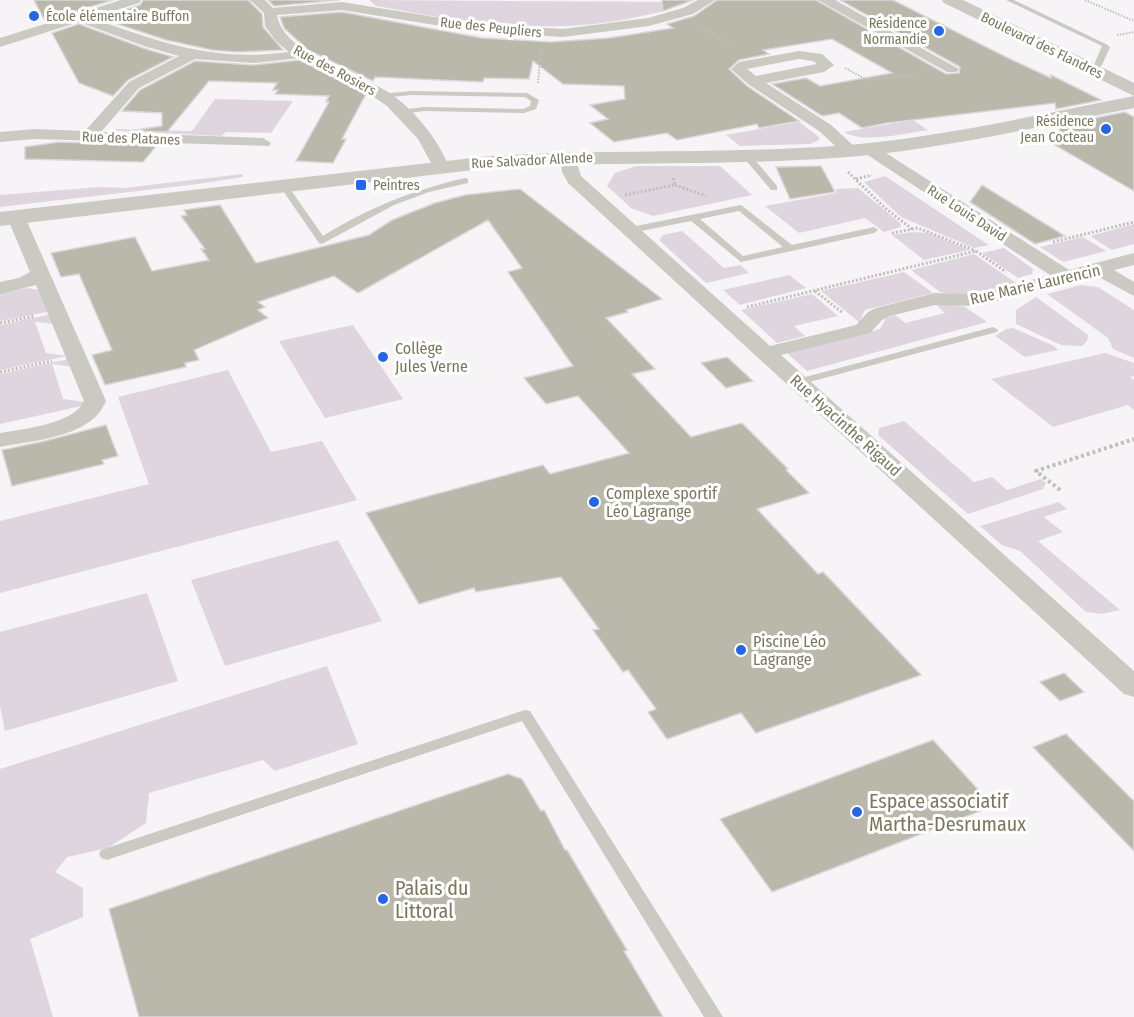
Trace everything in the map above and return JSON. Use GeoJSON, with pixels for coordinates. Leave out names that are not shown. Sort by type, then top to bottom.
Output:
{"type":"FeatureCollection","features":[{"type":"Feature","properties":{"kind":"street"},"geometry":{"type":"LineString","coordinates":[[0,43],[134,0]]}},
{"type":"Feature","properties":{"kind":"street","name":"Rue des Rosiers"},"geometry":{"type":"LineString","coordinates":[[257,0],[270,12],[269,20],[274,31],[289,46],[359,81],[402,112],[430,143],[441,166]]}},
{"type":"Feature","properties":{"kind":"street","name":"Rue des Peupliers"},"geometry":{"type":"LineString","coordinates":[[270,12],[344,3],[466,26],[543,32],[618,28],[679,14],[700,6],[708,0]]}},
{"type":"Feature","properties":{"kind":"street"},"geometry":{"type":"LineString","coordinates":[[825,0],[950,68]]}},
{"type":"Feature","properties":{"kind":"street","name":"Boulevard des Flandres"},"geometry":{"type":"LineString","coordinates":[[950,0],[1134,92]]}},
{"type":"Feature","properties":{"kind":"street","name":"Boulevard des Flandres"},"geometry":{"type":"LineString","coordinates":[[961,0],[1134,82]]}},
{"type":"Feature","properties":{"kind":"street"},"geometry":{"type":"LineString","coordinates":[[80,18],[168,49],[194,54],[259,58],[301,54]]}},
{"type":"Feature","properties":{"kind":"street"},"geometry":{"type":"LineString","coordinates":[[89,136],[134,85],[194,54]]}},
{"type":"Feature","properties":{"kind":"street"},"geometry":{"type":"LineString","coordinates":[[807,55],[817,57],[827,65],[819,69],[753,81],[738,68],[760,62],[807,55]]}},
{"type":"Feature","properties":{"kind":"street","name":"Rue Louis David"},"geometry":{"type":"LineString","coordinates":[[753,81],[859,150],[1066,277]]}},
{"type":"Feature","properties":{"kind":"street","name":"Rue Salvador Allende"},"geometry":{"type":"LineString","coordinates":[[1048,117],[1081,105],[1134,92]]}},
{"type":"Feature","properties":{"kind":"street","name":"Rue Salvador Allende"},"geometry":{"type":"LineString","coordinates":[[0,440],[73,423],[92,410],[95,401],[40,274],[8,218],[441,166],[568,157],[747,156],[859,150],[945,138],[1134,102]]}},
{"type":"Feature","properties":{"kind":"street","name":"Rue des Platanes"},"geometry":{"type":"LineString","coordinates":[[0,137],[34,134],[263,143]]}},
{"type":"Feature","properties":{"kind":"street","name":"Rue Hyacinthe Rigaud"},"geometry":{"type":"LineString","coordinates":[[568,157],[572,176],[1134,687]]}},
{"type":"Feature","properties":{"kind":"street","name":"Rue Marie Laurencin"},"geometry":{"type":"LineString","coordinates":[[766,353],[863,328],[875,316],[892,309],[935,300],[978,300],[1134,259]]}},
{"type":"Feature","properties":{"kind":"street"},"geometry":{"type":"LineString","coordinates":[[1099,268],[1134,290]]}},
{"type":"Feature","properties":{"kind":"street"},"geometry":{"type":"LineString","coordinates":[[0,288],[25,283],[40,274]]}},
{"type":"Feature","properties":{"kind":"lane"},"geometry":{"type":"LineString","coordinates":[[1008,0],[1104,45],[1106,47],[1098,65]]}},
{"type":"Feature","properties":{"kind":"lane"},"geometry":{"type":"LineString","coordinates":[[382,96],[411,93],[531,96],[535,100],[533,107],[524,111],[424,109],[402,112]]}},
{"type":"Feature","properties":{"kind":"lane"},"geometry":{"type":"LineString","coordinates":[[747,156],[774,188]]}},
{"type":"Feature","properties":{"kind":"lane"},"geometry":{"type":"LineString","coordinates":[[283,185],[322,241],[359,217],[392,201],[465,181]]}},
{"type":"Feature","properties":{"kind":"lane"},"geometry":{"type":"LineString","coordinates":[[632,230],[741,208],[790,248]]}},
{"type":"Feature","properties":{"kind":"lane"},"geometry":{"type":"LineString","coordinates":[[693,218],[741,259],[871,231]]}},
{"type":"Feature","properties":{"kind":"lane"},"geometry":{"type":"LineString","coordinates":[[798,382],[993,330]]}},
{"type":"Feature","properties":{"kind":"lane"},"geometry":{"type":"LineString","coordinates":[[106,854],[525,715],[714,1017]]}},
{"type":"Feature","properties":{"kind":"path"},"geometry":{"type":"LineString","coordinates":[[1085,0],[1134,21]]}},
{"type":"Feature","properties":{"kind":"path"},"geometry":{"type":"LineString","coordinates":[[679,14],[760,62]]}},
{"type":"Feature","properties":{"kind":"path"},"geometry":{"type":"LineString","coordinates":[[531,96],[537,88],[543,32]]}},
{"type":"Feature","properties":{"kind":"path"},"geometry":{"type":"LineString","coordinates":[[838,64],[867,80],[915,75],[950,68]]}},
{"type":"Feature","properties":{"kind":"path"},"geometry":{"type":"LineString","coordinates":[[598,200],[675,185],[670,156]]}},
{"type":"Feature","properties":{"kind":"path"},"geometry":{"type":"LineString","coordinates":[[848,172],[885,208],[912,229]]}},
{"type":"Feature","properties":{"kind":"path"},"geometry":{"type":"LineString","coordinates":[[1045,243],[1134,222]]}},
{"type":"Feature","properties":{"kind":"path"},"geometry":{"type":"LineString","coordinates":[[871,231],[880,235],[918,228],[976,251],[1009,274]]}},
{"type":"Feature","properties":{"kind":"path"},"geometry":{"type":"LineString","coordinates":[[745,308],[976,251]]}},
{"type":"Feature","properties":{"kind":"path"},"geometry":{"type":"LineString","coordinates":[[814,291],[863,328]]}},
{"type":"Feature","properties":{"kind":"path"},"geometry":{"type":"LineString","coordinates":[[0,323],[57,312]]}},
{"type":"Feature","properties":{"kind":"path"},"geometry":{"type":"LineString","coordinates":[[0,372],[76,356]]}},
{"type":"Feature","properties":{"kind":"path"},"geometry":{"type":"LineString","coordinates":[[1060,490],[1035,471],[1134,439]]}},
{"type":"Feature","properties":{"kind":"shaded area"},"geometry":{"type":"Polygon","coordinates":[[[369,0],[685,2],[673,8],[633,18],[568,26],[536,26],[472,22],[376,6],[369,0]]]}},
{"type":"Feature","properties":{"kind":"shaded area"},"geometry":{"type":"Polygon","coordinates":[[[215,99],[293,101],[271,133],[226,132],[221,136],[109,129],[192,131],[215,99]]]}},
{"type":"Feature","properties":{"kind":"shaded area"},"geometry":{"type":"Polygon","coordinates":[[[913,120],[928,130],[873,137],[862,137],[844,132],[913,120]]]}},
{"type":"Feature","properties":{"kind":"shaded area"},"geometry":{"type":"Polygon","coordinates":[[[799,122],[819,137],[819,140],[810,144],[740,146],[726,135],[799,122]]]}},
{"type":"Feature","properties":{"kind":"shaded area"},"geometry":{"type":"Polygon","coordinates":[[[636,166],[720,166],[752,195],[653,216],[631,208],[607,186],[615,173],[636,166]]]}},
{"type":"Feature","properties":{"kind":"shaded area"},"geometry":{"type":"Polygon","coordinates":[[[242,174],[243,177],[198,184],[0,207],[0,195],[100,187],[124,188],[242,174]]]}},
{"type":"Feature","properties":{"kind":"shaded area"},"geometry":{"type":"Polygon","coordinates":[[[885,176],[989,245],[974,248],[901,217],[864,182],[885,176]]]}},
{"type":"Feature","properties":{"kind":"shaded area"},"geometry":{"type":"Polygon","coordinates":[[[858,188],[900,223],[901,227],[884,232],[865,218],[799,233],[765,206],[837,193],[836,189],[858,188]]]}},
{"type":"Feature","properties":{"kind":"shaded area"},"geometry":{"type":"Polygon","coordinates":[[[1134,224],[1134,244],[1112,250],[1090,236],[1134,224]]]}},
{"type":"Feature","properties":{"kind":"shaded area"},"geometry":{"type":"Polygon","coordinates":[[[682,231],[724,268],[740,265],[749,273],[706,283],[659,240],[663,235],[682,231]]]}},
{"type":"Feature","properties":{"kind":"shaded area"},"geometry":{"type":"Polygon","coordinates":[[[912,232],[928,233],[969,250],[924,260],[892,235],[912,232]]]}},
{"type":"Feature","properties":{"kind":"shaded area"},"geometry":{"type":"Polygon","coordinates":[[[1083,237],[1106,251],[1063,262],[1040,247],[1083,237]]]}},
{"type":"Feature","properties":{"kind":"shaded area"},"geometry":{"type":"Polygon","coordinates":[[[1004,248],[1033,269],[1032,274],[1018,278],[982,253],[1004,248]]]}},
{"type":"Feature","properties":{"kind":"shaded area"},"geometry":{"type":"Polygon","coordinates":[[[974,254],[1016,283],[966,296],[940,292],[911,270],[974,254]]]}},
{"type":"Feature","properties":{"kind":"shaded area"},"geometry":{"type":"Polygon","coordinates":[[[904,272],[933,293],[865,310],[859,322],[821,291],[904,272]]]}},
{"type":"Feature","properties":{"kind":"shaded area"},"geometry":{"type":"Polygon","coordinates":[[[789,275],[806,288],[740,305],[723,290],[789,275]]]}},
{"type":"Feature","properties":{"kind":"shaded area"},"geometry":{"type":"Polygon","coordinates":[[[1081,285],[1098,287],[1134,310],[1134,358],[1113,349],[1108,338],[1047,294],[1081,285]]]}},
{"type":"Feature","properties":{"kind":"shaded area"},"geometry":{"type":"Polygon","coordinates":[[[27,288],[39,290],[47,312],[0,321],[0,293],[27,288]]]}},
{"type":"Feature","properties":{"kind":"shaded area"},"geometry":{"type":"Polygon","coordinates":[[[812,294],[838,316],[794,326],[805,336],[777,343],[741,310],[812,294]]]}},
{"type":"Feature","properties":{"kind":"shaded area"},"geometry":{"type":"Polygon","coordinates":[[[1036,297],[1088,335],[1087,341],[1082,346],[1061,345],[1016,324],[1016,310],[1036,297]]]}},
{"type":"Feature","properties":{"kind":"shaded area"},"geometry":{"type":"Polygon","coordinates":[[[943,303],[965,307],[987,322],[807,371],[787,353],[880,329],[886,318],[895,315],[905,323],[945,313],[936,305],[943,303]]]}},
{"type":"Feature","properties":{"kind":"shaded area"},"geometry":{"type":"Polygon","coordinates":[[[52,314],[56,324],[35,322],[46,353],[67,356],[0,370],[0,325],[52,314]]]}},
{"type":"Feature","properties":{"kind":"shaded area"},"geometry":{"type":"Polygon","coordinates":[[[353,325],[403,399],[325,418],[279,341],[353,325]]]}},
{"type":"Feature","properties":{"kind":"shaded area"},"geometry":{"type":"Polygon","coordinates":[[[1013,328],[1054,346],[1058,350],[1025,357],[995,336],[1006,329],[1013,328]]]}},
{"type":"Feature","properties":{"kind":"shaded area"},"geometry":{"type":"Polygon","coordinates":[[[1105,353],[1134,363],[1134,376],[1130,377],[1134,380],[1134,410],[1128,405],[1053,427],[991,379],[1105,353]]]}},
{"type":"Feature","properties":{"kind":"shaded area"},"geometry":{"type":"Polygon","coordinates":[[[69,359],[74,367],[52,364],[63,399],[85,402],[86,405],[0,424],[0,374],[69,359]]]}},
{"type":"Feature","properties":{"kind":"shaded area"},"geometry":{"type":"Polygon","coordinates":[[[228,370],[271,452],[322,441],[357,500],[0,593],[0,521],[149,484],[118,397],[228,370]]]}},
{"type":"Feature","properties":{"kind":"shaded area"},"geometry":{"type":"Polygon","coordinates":[[[904,421],[974,482],[992,477],[1007,490],[1041,479],[1046,483],[1043,489],[968,514],[878,435],[879,428],[904,421]]]}},
{"type":"Feature","properties":{"kind":"shaded area"},"geometry":{"type":"Polygon","coordinates":[[[1059,502],[1067,509],[1044,517],[1063,532],[1038,541],[1120,610],[1102,614],[1086,612],[1020,551],[1002,545],[980,526],[1059,502]]]}},
{"type":"Feature","properties":{"kind":"shaded area"},"geometry":{"type":"Polygon","coordinates":[[[338,540],[382,621],[225,666],[191,580],[338,540]]]}},
{"type":"Feature","properties":{"kind":"shaded area"},"geometry":{"type":"Polygon","coordinates":[[[147,593],[178,681],[5,731],[0,706],[0,632],[147,593]]]}},
{"type":"Feature","properties":{"kind":"shaded area"},"geometry":{"type":"Polygon","coordinates":[[[327,666],[358,744],[275,771],[263,760],[149,793],[146,823],[108,848],[67,857],[55,872],[83,888],[83,917],[30,939],[53,1017],[0,1017],[0,769],[327,666]]]}},
{"type":"Feature","properties":{"kind":"building"},"geometry":{"type":"Polygon","coordinates":[[[34,0],[113,0],[45,21],[34,0]]]}},
{"type":"Feature","properties":{"kind":"building"},"geometry":{"type":"Polygon","coordinates":[[[143,0],[248,0],[262,14],[263,27],[283,50],[236,52],[212,50],[166,40],[99,18],[140,5],[143,0]]]}},
{"type":"Feature","properties":{"kind":"building"},"geometry":{"type":"Polygon","coordinates":[[[268,0],[339,0],[274,6],[268,0]]]}},
{"type":"Feature","properties":{"kind":"building"},"geometry":{"type":"Polygon","coordinates":[[[662,0],[693,0],[663,11],[662,0]]]}},
{"type":"Feature","properties":{"kind":"building"},"geometry":{"type":"Polygon","coordinates":[[[717,0],[816,0],[946,74],[959,73],[960,67],[840,0],[893,0],[1006,57],[1051,78],[1051,75],[1101,100],[1056,109],[1055,103],[862,128],[839,113],[822,116],[772,84],[806,78],[820,86],[892,73],[832,39],[763,50],[769,54],[739,60],[729,69],[747,86],[799,121],[759,128],[757,124],[677,140],[667,133],[614,142],[590,123],[608,119],[590,105],[625,99],[624,86],[563,84],[533,61],[529,79],[484,78],[483,82],[375,77],[373,81],[308,50],[284,28],[280,17],[342,12],[482,38],[551,42],[609,38],[673,28],[667,24],[694,16],[717,0]]]}},
{"type":"Feature","properties":{"kind":"building"},"geometry":{"type":"Polygon","coordinates":[[[79,24],[173,57],[128,80],[113,96],[79,83],[52,33],[79,24]]]}},
{"type":"Feature","properties":{"kind":"building"},"geometry":{"type":"Polygon","coordinates":[[[300,60],[366,94],[342,139],[346,139],[333,163],[296,161],[329,102],[326,102],[329,96],[275,94],[278,90],[273,90],[277,83],[209,81],[167,132],[129,131],[162,126],[162,113],[122,111],[140,90],[195,61],[253,65],[300,60]]]}},
{"type":"Feature","properties":{"kind":"building"},"geometry":{"type":"Polygon","coordinates":[[[1125,112],[1134,117],[1134,191],[1041,137],[1060,133],[1059,125],[1125,112]]]}},
{"type":"Feature","properties":{"kind":"building"},"geometry":{"type":"Polygon","coordinates":[[[59,142],[157,145],[143,162],[25,159],[25,147],[59,142]]]}},
{"type":"Feature","properties":{"kind":"building"},"geometry":{"type":"Polygon","coordinates":[[[821,166],[835,192],[790,199],[776,167],[821,166]]]}},
{"type":"Feature","properties":{"kind":"building"},"geometry":{"type":"Polygon","coordinates":[[[982,185],[1065,236],[1035,244],[970,202],[982,185]]]}},
{"type":"Feature","properties":{"kind":"building"},"geometry":{"type":"Polygon","coordinates":[[[520,189],[662,299],[606,318],[655,369],[632,374],[691,437],[742,423],[788,469],[786,470],[809,493],[757,509],[818,574],[823,572],[921,675],[756,733],[741,713],[667,739],[648,712],[656,709],[628,670],[623,672],[593,630],[599,629],[561,577],[476,592],[474,588],[419,604],[366,513],[543,465],[550,474],[629,453],[578,396],[546,404],[524,378],[573,366],[508,272],[522,268],[488,220],[358,293],[334,276],[258,302],[265,307],[258,310],[268,318],[194,350],[199,360],[185,363],[186,367],[105,385],[92,355],[112,350],[79,274],[61,277],[51,253],[135,237],[152,271],[209,260],[201,249],[205,249],[181,216],[187,215],[184,210],[220,205],[256,263],[369,235],[392,220],[435,203],[465,195],[520,189]]]}},
{"type":"Feature","properties":{"kind":"building"},"geometry":{"type":"Polygon","coordinates":[[[727,357],[753,381],[726,388],[701,363],[727,357]]]}},
{"type":"Feature","properties":{"kind":"building"},"geometry":{"type":"Polygon","coordinates":[[[106,425],[118,456],[102,460],[104,464],[12,486],[2,450],[106,425]]]}},
{"type":"Feature","properties":{"kind":"building"},"geometry":{"type":"Polygon","coordinates":[[[1064,673],[1084,692],[1060,701],[1040,682],[1064,673]]]}},
{"type":"Feature","properties":{"kind":"building"},"geometry":{"type":"Polygon","coordinates":[[[1066,734],[1134,801],[1134,851],[1033,747],[1066,734]]]}},
{"type":"Feature","properties":{"kind":"building","name":"Espace associatif Martha-Desrumaux"},"geometry":{"type":"Polygon","coordinates":[[[933,740],[993,806],[772,892],[720,819],[933,740]]]}},
{"type":"Feature","properties":{"kind":"building","name":"Palais du Littoral"},"geometry":{"type":"Polygon","coordinates":[[[508,774],[522,779],[541,811],[544,810],[565,850],[627,950],[624,951],[663,1017],[139,1017],[109,909],[508,774]]]}},
{"type":"Feature","properties":{"kind":"place","name":"École élémentaire Buffon"},"geometry":{"type":"Point","coordinates":[34,16]}},
{"type":"Feature","properties":{"kind":"place","name":"Résidence Normandie"},"geometry":{"type":"Point","coordinates":[939,31]}},
{"type":"Feature","properties":{"kind":"place","name":"Résidence Jean Cocteau"},"geometry":{"type":"Point","coordinates":[1106,129]}},
{"type":"Feature","properties":{"kind":"place","name":"Peintres"},"geometry":{"type":"Point","coordinates":[361,185]}},
{"type":"Feature","properties":{"kind":"place","name":"Collège Jules Verne"},"geometry":{"type":"Point","coordinates":[383,357]}},
{"type":"Feature","properties":{"kind":"place","name":"Complexe sportif Léo Lagrange"},"geometry":{"type":"Point","coordinates":[594,502]}},
{"type":"Feature","properties":{"kind":"place","name":"Piscine Léo Lagrange"},"geometry":{"type":"Point","coordinates":[741,650]}},
{"type":"Feature","properties":{"kind":"place","name":"Espace associatif Martha-Desrumaux"},"geometry":{"type":"Point","coordinates":[857,812]}},
{"type":"Feature","properties":{"kind":"place","name":"Palais du Littoral"},"geometry":{"type":"Point","coordinates":[383,899]}}]}
